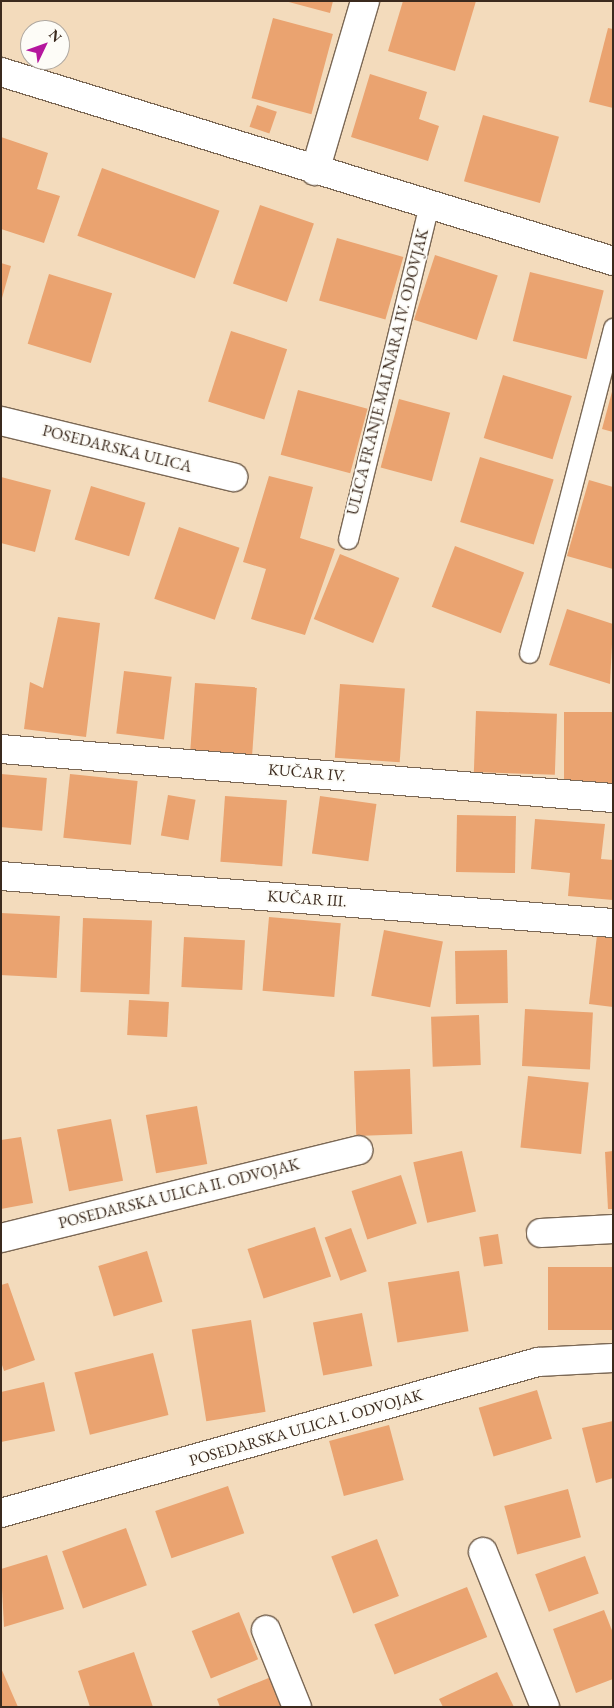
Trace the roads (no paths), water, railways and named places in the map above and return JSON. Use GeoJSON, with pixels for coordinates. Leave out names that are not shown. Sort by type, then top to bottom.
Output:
{"type":"FeatureCollection","features":[{"type":"Feature","properties":{"kind":"street"},"geometry":{"type":"LineString","coordinates":[[315,171],[365,1]]}},
{"type":"Feature","properties":{"kind":"street"},"geometry":{"type":"LineString","coordinates":[[1,72],[315,171],[613,261]]}},
{"type":"Feature","properties":{"kind":"street","name":"POSEDARSKA ULICA"},"geometry":{"type":"LineString","coordinates":[[1,421],[233,477]]}},
{"type":"Feature","properties":{"kind":"street","name":"KUČAR IV."},"geometry":{"type":"LineString","coordinates":[[1,749],[613,798]]}},
{"type":"Feature","properties":{"kind":"street","name":"KUČAR III."},"geometry":{"type":"LineString","coordinates":[[1,876],[613,923]]}},
{"type":"Feature","properties":{"kind":"street","name":"POSEDARSKA ULICA II. ODVOJAK"},"geometry":{"type":"LineString","coordinates":[[1,1238],[358,1150]]}},
{"type":"Feature","properties":{"kind":"street"},"geometry":{"type":"LineString","coordinates":[[541,1233],[613,1229]]}},
{"type":"Feature","properties":{"kind":"street","name":"POSEDARSKA ULICA I. ODVOJAK"},"geometry":{"type":"LineString","coordinates":[[1,1513],[538,1362],[613,1358]]}},
{"type":"Feature","properties":{"kind":"street"},"geometry":{"type":"LineString","coordinates":[[483,1552],[545,1707]]}},
{"type":"Feature","properties":{"kind":"street"},"geometry":{"type":"LineString","coordinates":[[266,1630],[297,1707]]}},
{"type":"Feature","properties":{"kind":"lane","name":"ULICA FRANJE MALNARA IV. ODOVJAK"},"geometry":{"type":"LineString","coordinates":[[348,539],[429,205]]}},
{"type":"Feature","properties":{"kind":"lane"},"geometry":{"type":"LineString","coordinates":[[529,653],[613,328]]}}]}
